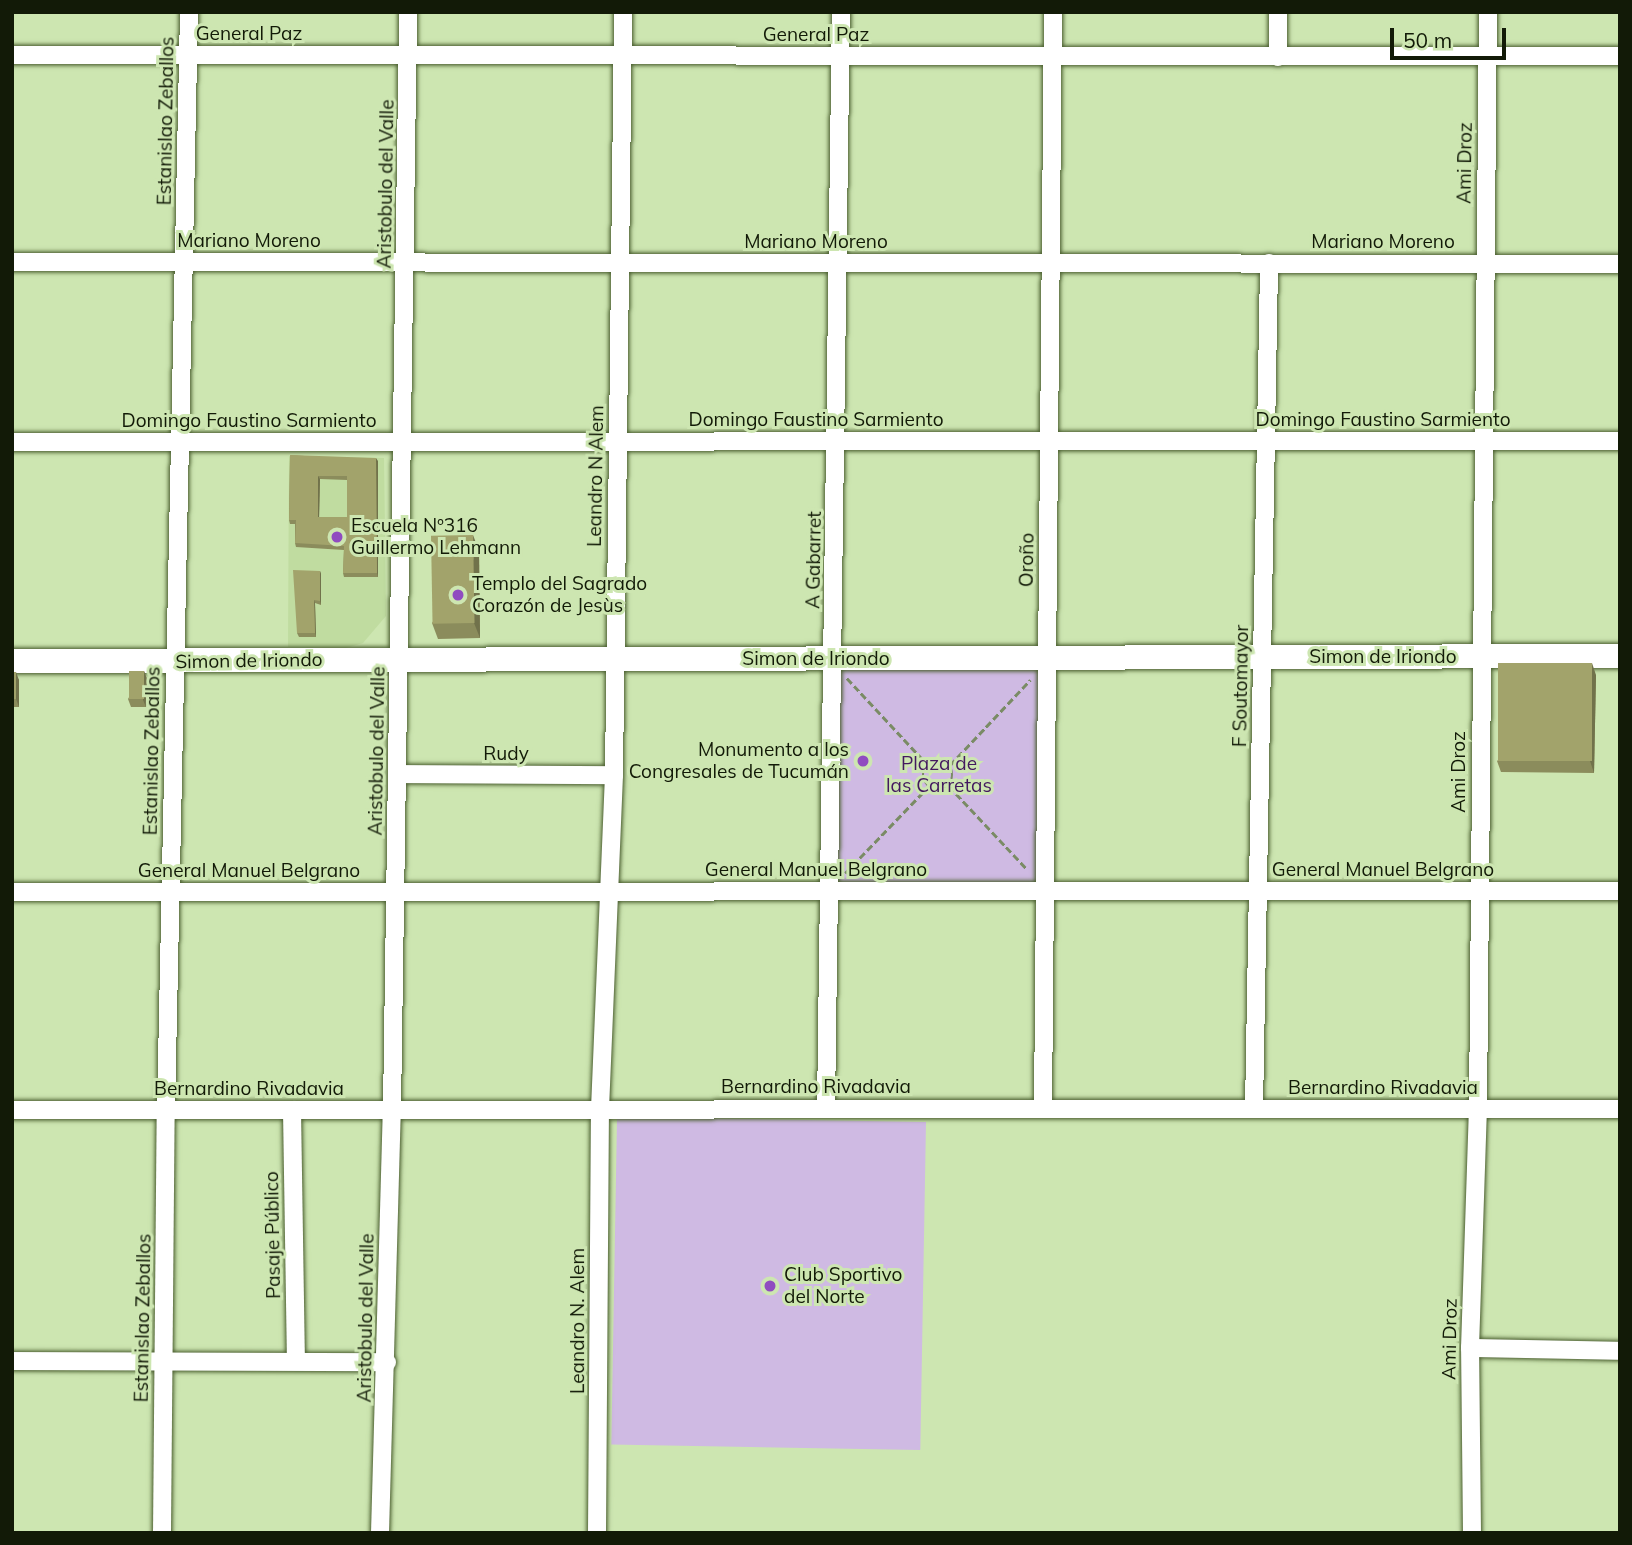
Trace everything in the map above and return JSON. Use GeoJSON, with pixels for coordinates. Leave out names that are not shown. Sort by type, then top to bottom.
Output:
{"type":"FeatureCollection","features":[{"type":"Feature","properties":{"kind":"main road","name":"Simon de Iriondo"},"geometry":{"type":"LineString","coordinates":[[12,661],[615,660],[837,665],[1047,656],[1620,656]]}},
{"type":"Feature","properties":{"kind":"street","name":"Estanislao Zeballos"},"geometry":{"type":"LineString","coordinates":[[162,1533],[166,1110],[189,12]]}},
{"type":"Feature","properties":{"kind":"street","name":"Aristobulo del Valle"},"geometry":{"type":"LineString","coordinates":[[380,1533],[387,1362],[392,1109],[408,12]]}},
{"type":"Feature","properties":{"kind":"street","name":"Leandro N Alem"},"geometry":{"type":"LineString","coordinates":[[600,1109],[614,775],[623,12]]}},
{"type":"Feature","properties":{"kind":"street","name":"A Gabarret"},"geometry":{"type":"LineString","coordinates":[[826,1108],[828,891],[837,665],[841,12]]}},
{"type":"Feature","properties":{"kind":"street","name":"Oroño"},"geometry":{"type":"LineString","coordinates":[[1043,1109],[1054,12]]}},
{"type":"Feature","properties":{"kind":"street"},"geometry":{"type":"LineString","coordinates":[[1278,12],[1278,57]]}},
{"type":"Feature","properties":{"kind":"street","name":"Ami Droz"},"geometry":{"type":"LineString","coordinates":[[1472,1533],[1470,1348],[1478,1109],[1488,12]]}},
{"type":"Feature","properties":{"kind":"street","name":"General Paz"},"geometry":{"type":"LineString","coordinates":[[12,55],[1620,56]]}},
{"type":"Feature","properties":{"kind":"street","name":"Mariano Moreno"},"geometry":{"type":"LineString","coordinates":[[12,262],[1620,264]]}},
{"type":"Feature","properties":{"kind":"street","name":"F Soutomayor"},"geometry":{"type":"LineString","coordinates":[[1254,1109],[1269,263]]}},
{"type":"Feature","properties":{"kind":"street","name":"Domingo Faustino Sarmiento"},"geometry":{"type":"LineString","coordinates":[[12,442],[1620,441]]}},
{"type":"Feature","properties":{"kind":"street","name":"Rudy"},"geometry":{"type":"LineString","coordinates":[[397,774],[614,775]]}},
{"type":"Feature","properties":{"kind":"street","name":"General Manuel Belgrano"},"geometry":{"type":"LineString","coordinates":[[12,892],[1620,891]]}},
{"type":"Feature","properties":{"kind":"street","name":"Leandro N. Alem"},"geometry":{"type":"LineString","coordinates":[[597,1533],[600,1109]]}},
{"type":"Feature","properties":{"kind":"street","name":"Bernardino Rivadavia"},"geometry":{"type":"LineString","coordinates":[[12,1110],[1620,1109]]}},
{"type":"Feature","properties":{"kind":"street","name":"Pasaje Público"},"geometry":{"type":"LineString","coordinates":[[292,1110],[296,1360]]}},
{"type":"Feature","properties":{"kind":"street"},"geometry":{"type":"LineString","coordinates":[[1470,1348],[1620,1351]]}},
{"type":"Feature","properties":{"kind":"street"},"geometry":{"type":"LineString","coordinates":[[12,1361],[387,1362]]}},
{"type":"Feature","properties":{"kind":"path"},"geometry":{"type":"LineString","coordinates":[[837,665],[927,764]]}},
{"type":"Feature","properties":{"kind":"path"},"geometry":{"type":"LineString","coordinates":[[950,765],[1031,679]]}},
{"type":"Feature","properties":{"kind":"path"},"geometry":{"type":"LineString","coordinates":[[927,764],[941,760],[950,765],[953,774],[949,786]]}},
{"type":"Feature","properties":{"kind":"path"},"geometry":{"type":"LineString","coordinates":[[927,764],[923,778],[928,787],[937,790],[949,786]]}},
{"type":"Feature","properties":{"kind":"path"},"geometry":{"type":"LineString","coordinates":[[949,786],[1030,873]]}},
{"type":"Feature","properties":{"kind":"path"},"geometry":{"type":"LineString","coordinates":[[845,873],[928,787]]}},
{"type":"Feature","properties":{"kind":"shaded area","name":"Escuela Nº316 Guillermo Lehmann"},"geometry":{"type":"Polygon","coordinates":[[[289,456],[384,458],[386,616],[363,643],[346,648],[288,647],[289,456]]]}},
{"type":"Feature","properties":{"kind":"green space","name":"Plaza de las Carretas"},"geometry":{"type":"Polygon","coordinates":[[[834,656],[1047,656],[1047,891],[834,891],[834,656]]]}},
{"type":"Feature","properties":{"kind":"green space","name":"Club Sportivo del Norte"},"geometry":{"type":"Polygon","coordinates":[[[617,1117],[926,1122],[920,1450],[611,1445],[617,1117]]]}},
{"type":"Feature","properties":{"kind":"building"},"geometry":{"type":"Polygon","coordinates":[[[290,455],[376,458],[377,573],[343,573],[344,546],[295,543],[296,520],[289,520],[290,455]],[[318,476],[318,517],[347,517],[347,476],[318,476]]]}},
{"type":"Feature","properties":{"kind":"building","name":"Templo del Sagrado Corazón de Jesùs"},"geometry":{"type":"Polygon","coordinates":[[[473,535],[475,623],[433,624],[431,536],[473,535]]]}},
{"type":"Feature","properties":{"kind":"building"},"geometry":{"type":"Polygon","coordinates":[[[293,570],[320,571],[320,601],[314,600],[315,633],[297,633],[293,570]]]}},
{"type":"Feature","properties":{"kind":"building"},"geometry":{"type":"Polygon","coordinates":[[[1498,663],[1592,663],[1592,761],[1498,761],[1498,663]]]}},
{"type":"Feature","properties":{"kind":"building"},"geometry":{"type":"Polygon","coordinates":[[[129,671],[144,671],[144,699],[129,699],[129,671]]]}},
{"type":"Feature","properties":{"kind":"building"},"geometry":{"type":"Polygon","coordinates":[[[12,672],[16,672],[16,699],[12,699],[12,672]]]}},
{"type":"Feature","properties":{"kind":"place","name":"Escuela Nº316 Guillermo Lehmann"},"geometry":{"type":"Point","coordinates":[337,537]}},
{"type":"Feature","properties":{"kind":"place","name":"Templo del Sagrado Corazón de Jesùs"},"geometry":{"type":"Point","coordinates":[458,595]}},
{"type":"Feature","properties":{"kind":"place","name":"Monumento a los Congresales de Tucumán"},"geometry":{"type":"Point","coordinates":[863,761]}},
{"type":"Feature","properties":{"kind":"place","name":"Club Sportivo del Norte"},"geometry":{"type":"Point","coordinates":[770,1286]}}]}
